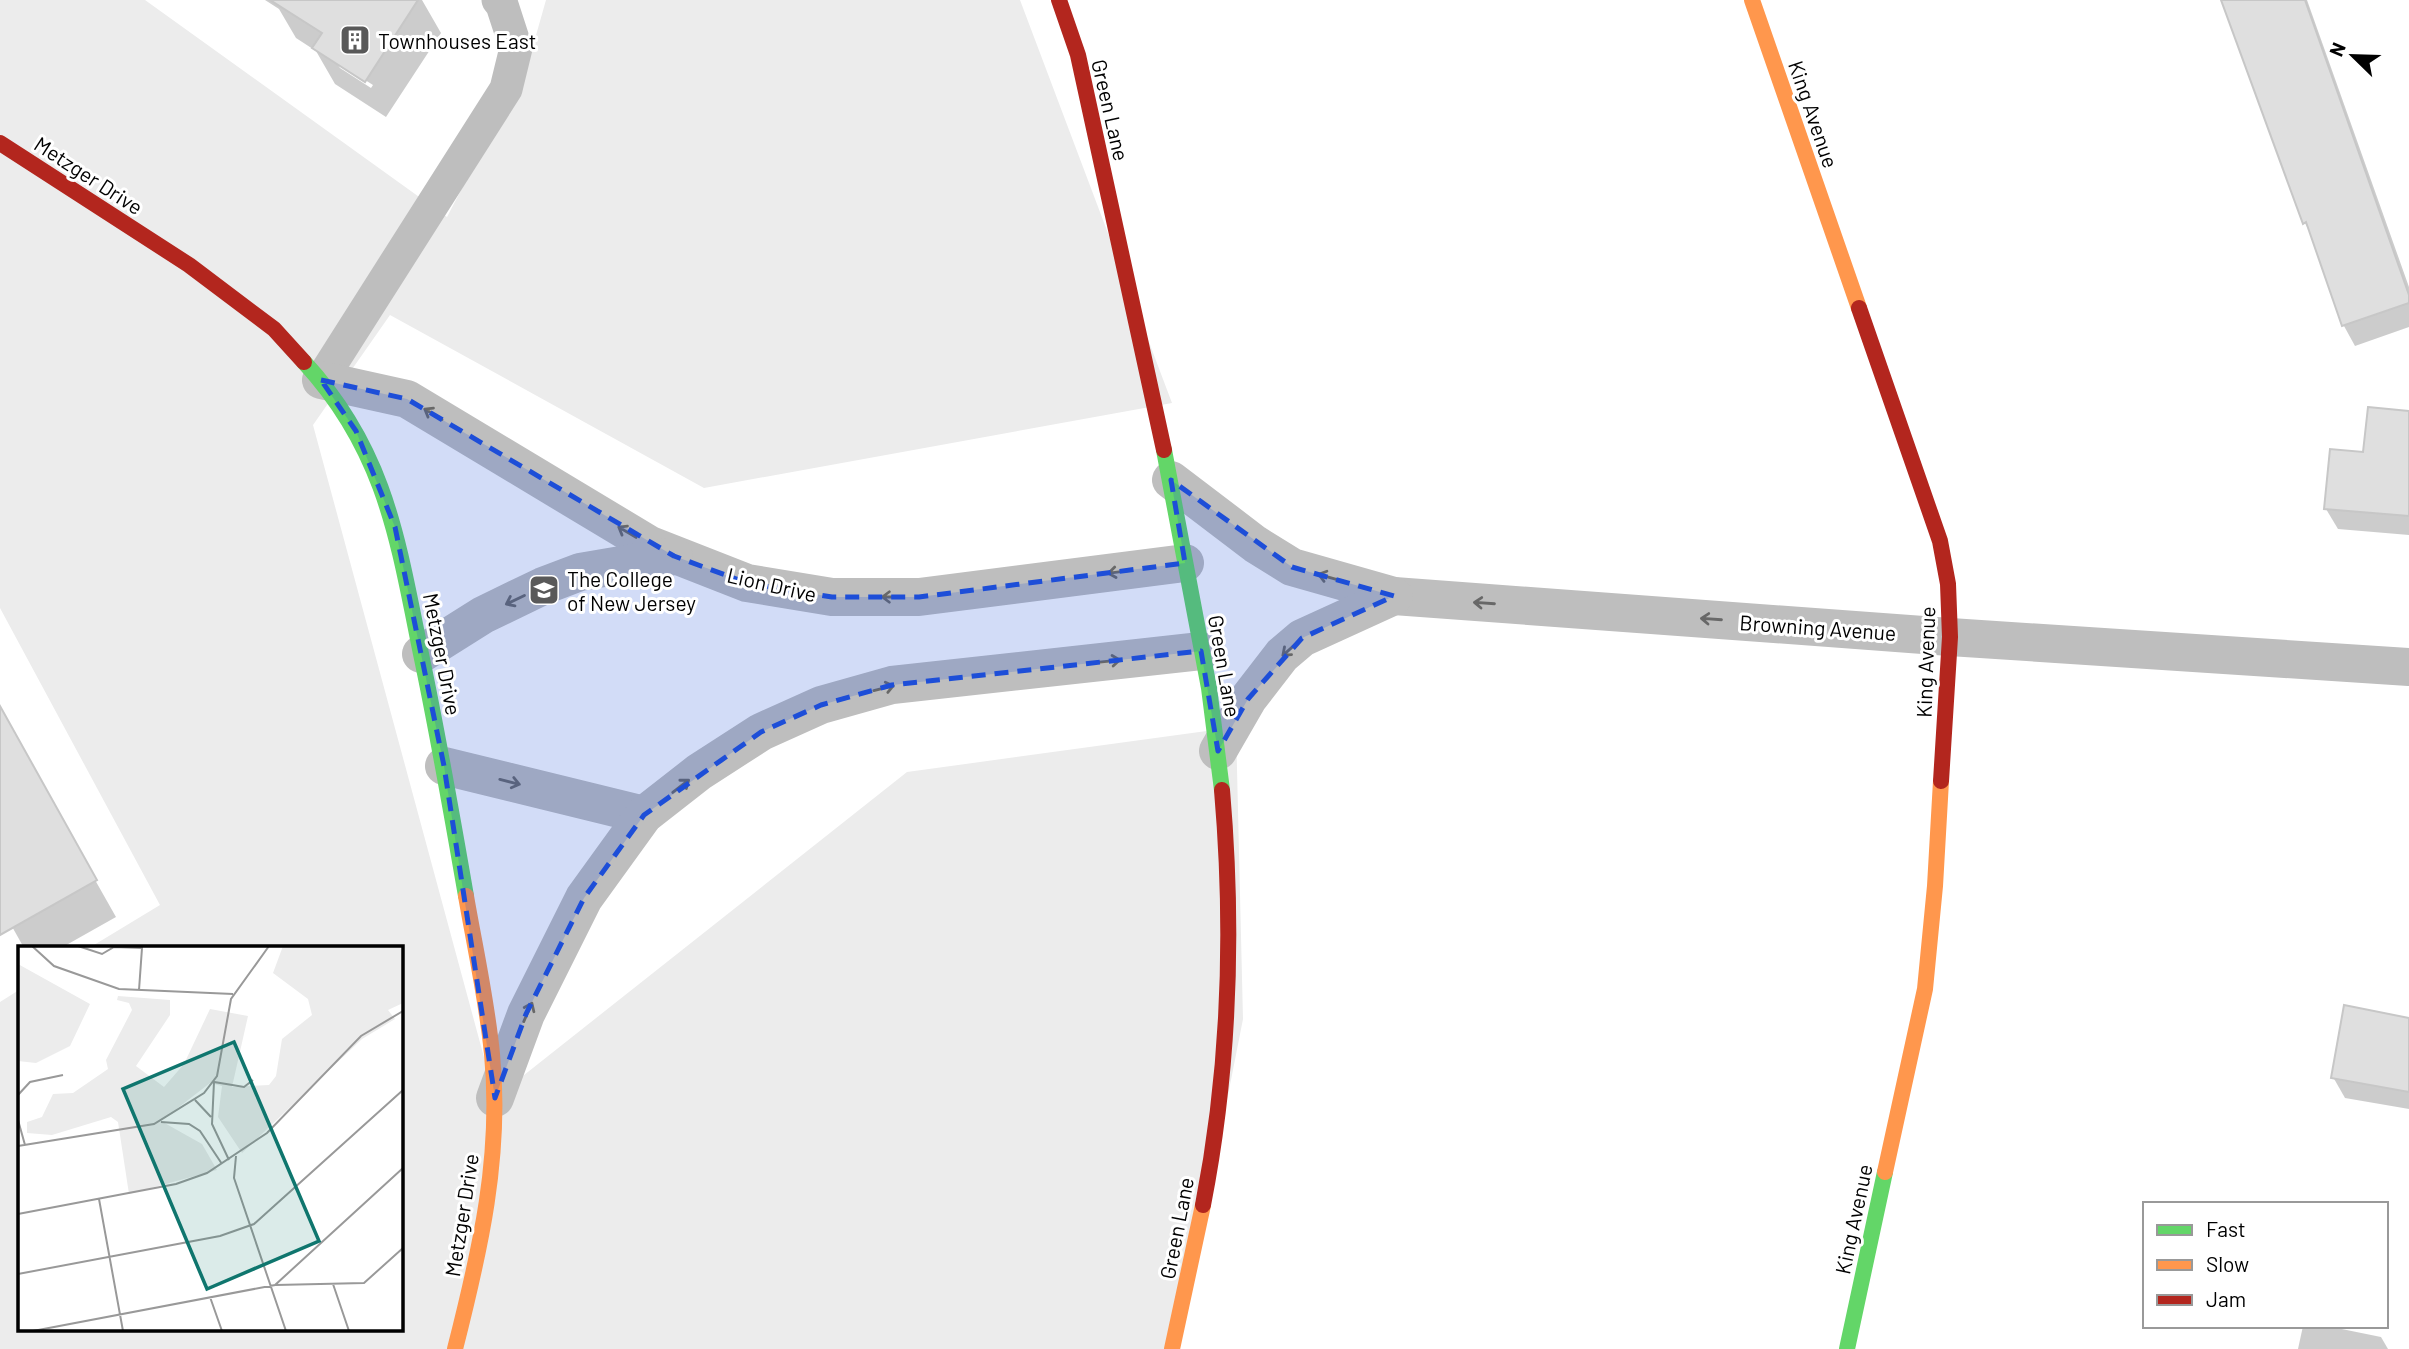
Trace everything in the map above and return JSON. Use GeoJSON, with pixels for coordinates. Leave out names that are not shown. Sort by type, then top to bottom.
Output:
{"type":"FeatureCollection","features":[{"type":"Feature","properties":{"kind":"street","name":"Green Lane"},"geometry":{"type":"LineString","coordinates":[[1059,0],[1078,55],[1171,480],[1218,751],[1229,923],[1228,1016],[1223,1082],[1202,1212],[1172,1349]]}},
{"type":"Feature","properties":{"kind":"street","name":"King Avenue"},"geometry":{"type":"LineString","coordinates":[[1752,0],[1940,541],[1948,584],[1950,637],[1935,886],[1925,989],[1847,1349]]}},
{"type":"Feature","properties":{"kind":"street","name":"Metzger Drive"},"geometry":{"type":"LineString","coordinates":[[0,143],[189,265],[274,329],[321,380],[356,431],[382,486],[396,527],[444,766],[492,1052],[495,1098],[492,1180],[481,1243],[455,1349]]}},
{"type":"Feature","properties":{"kind":"street","name":"Lion Drive"},"geometry":{"type":"LineString","coordinates":[[321,380],[407,399],[650,545],[747,583],[832,597],[919,597],[1185,564]]}},
{"type":"Feature","properties":{"kind":"street","name":"Browning Avenue"},"geometry":{"type":"LineString","coordinates":[[1171,480],[1255,544],[1292,567],[1394,596],[1950,637],[2409,667]]}},
{"type":"Feature","properties":{"kind":"street"},"geometry":{"type":"LineString","coordinates":[[421,654],[483,615],[543,586],[580,572],[674,556]]}},
{"type":"Feature","properties":{"kind":"street"},"geometry":{"type":"LineString","coordinates":[[1218,751],[1248,699],[1282,655],[1302,638],[1394,596]]}},
{"type":"Feature","properties":{"kind":"street"},"geometry":{"type":"LineString","coordinates":[[495,1098],[526,1014],[584,898],[645,815],[699,772],[761,732],[821,705],[892,685],[1201,651]]}},
{"type":"Feature","properties":{"kind":"street"},"geometry":{"type":"LineString","coordinates":[[444,766],[645,815]]}},
{"type":"Feature","properties":{"kind":"lane"},"geometry":{"type":"LineString","coordinates":[[321,380],[506,89],[516,48],[498,0]]}},
{"type":"Feature","properties":{"kind":"highlighted area"},"geometry":{"type":"Polygon","coordinates":[[[321,380],[407,399],[674,556],[747,583],[832,597],[919,597],[1185,563],[1171,480],[1292,567],[1394,596],[1302,638],[1248,699],[1218,751],[1201,651],[892,685],[821,705],[761,732],[644,815],[584,898],[526,1014],[495,1098],[444,766],[395,527],[356,431],[321,380]]]}},
{"type":"Feature","properties":{"kind":"shaded area","name":"The College of New Jersey"},"geometry":{"type":"Polygon","coordinates":[[[0,0],[145,0],[447,217],[529,60],[546,0],[1020,0],[1172,403],[704,488],[390,315],[313,425],[495,1098],[907,772],[1236,727],[1243,1019],[1178,1349],[0,1349],[0,1002],[18,991],[18,1332],[402,1332],[402,946],[92,946],[160,905],[0,608],[0,0]]]}},
{"type":"Feature","properties":{"kind":"building","name":"Townhouses East"},"geometry":{"type":"Polygon","coordinates":[[[270,0],[418,0],[365,82],[312,48],[322,33],[270,0]]]}},
{"type":"Feature","properties":{"kind":"building"},"geometry":{"type":"Polygon","coordinates":[[[2221,0],[2305,0],[2409,295],[2409,303],[2342,326],[2306,222],[2303,224],[2221,0]]]}},
{"type":"Feature","properties":{"kind":"building"},"geometry":{"type":"Polygon","coordinates":[[[2368,407],[2409,411],[2409,516],[2324,509],[2330,449],[2363,452],[2368,407]]]}},
{"type":"Feature","properties":{"kind":"building"},"geometry":{"type":"Polygon","coordinates":[[[0,706],[97,880],[0,935],[0,706]]]}},
{"type":"Feature","properties":{"kind":"building"},"geometry":{"type":"Polygon","coordinates":[[[2344,1005],[2409,1018],[2409,1092],[2331,1078],[2344,1005]]]}},
{"type":"Feature","properties":{"kind":"traffic: fast"},"geometry":{"type":"LineString","coordinates":[[304,362],[332,395],[354,429],[385,499],[405,573],[466,896]]}},
{"type":"Feature","properties":{"kind":"traffic: fast"},"geometry":{"type":"LineString","coordinates":[[1164,450],[1209,688],[1222,790]]}},
{"type":"Feature","properties":{"kind":"traffic: fast"},"geometry":{"type":"LineString","coordinates":[[1847,1349],[1885,1172]]}},
{"type":"Feature","properties":{"kind":"traffic: slow"},"geometry":{"type":"LineString","coordinates":[[1752,0],[1859,308]]}},
{"type":"Feature","properties":{"kind":"traffic: slow"},"geometry":{"type":"LineString","coordinates":[[1885,1172],[1925,989],[1941,781]]}},
{"type":"Feature","properties":{"kind":"traffic: slow"},"geometry":{"type":"LineString","coordinates":[[455,1349],[487,1203],[494,1129],[490,1034],[466,896]]}},
{"type":"Feature","properties":{"kind":"traffic: slow"},"geometry":{"type":"LineString","coordinates":[[1172,1349],[1203,1205]]}},
{"type":"Feature","properties":{"kind":"traffic: jam"},"geometry":{"type":"LineString","coordinates":[[1059,0],[1078,55],[1164,450]]}},
{"type":"Feature","properties":{"kind":"traffic: jam"},"geometry":{"type":"LineString","coordinates":[[0,143],[189,265],[274,329],[304,362]]}},
{"type":"Feature","properties":{"kind":"traffic: jam"},"geometry":{"type":"LineString","coordinates":[[1859,308],[1940,541],[1948,584],[1950,637],[1941,781]]}},
{"type":"Feature","properties":{"kind":"traffic: jam"},"geometry":{"type":"LineString","coordinates":[[1203,1205],[1219,1102],[1227,998],[1228,894],[1222,790]]}},
{"type":"Feature","properties":{"kind":"place","name":"Townhouses East"},"geometry":{"type":"Point","coordinates":[355,40]}},
{"type":"Feature","properties":{"kind":"place","name":"The College of New Jersey"},"geometry":{"type":"Point","coordinates":[544,590]}}]}
